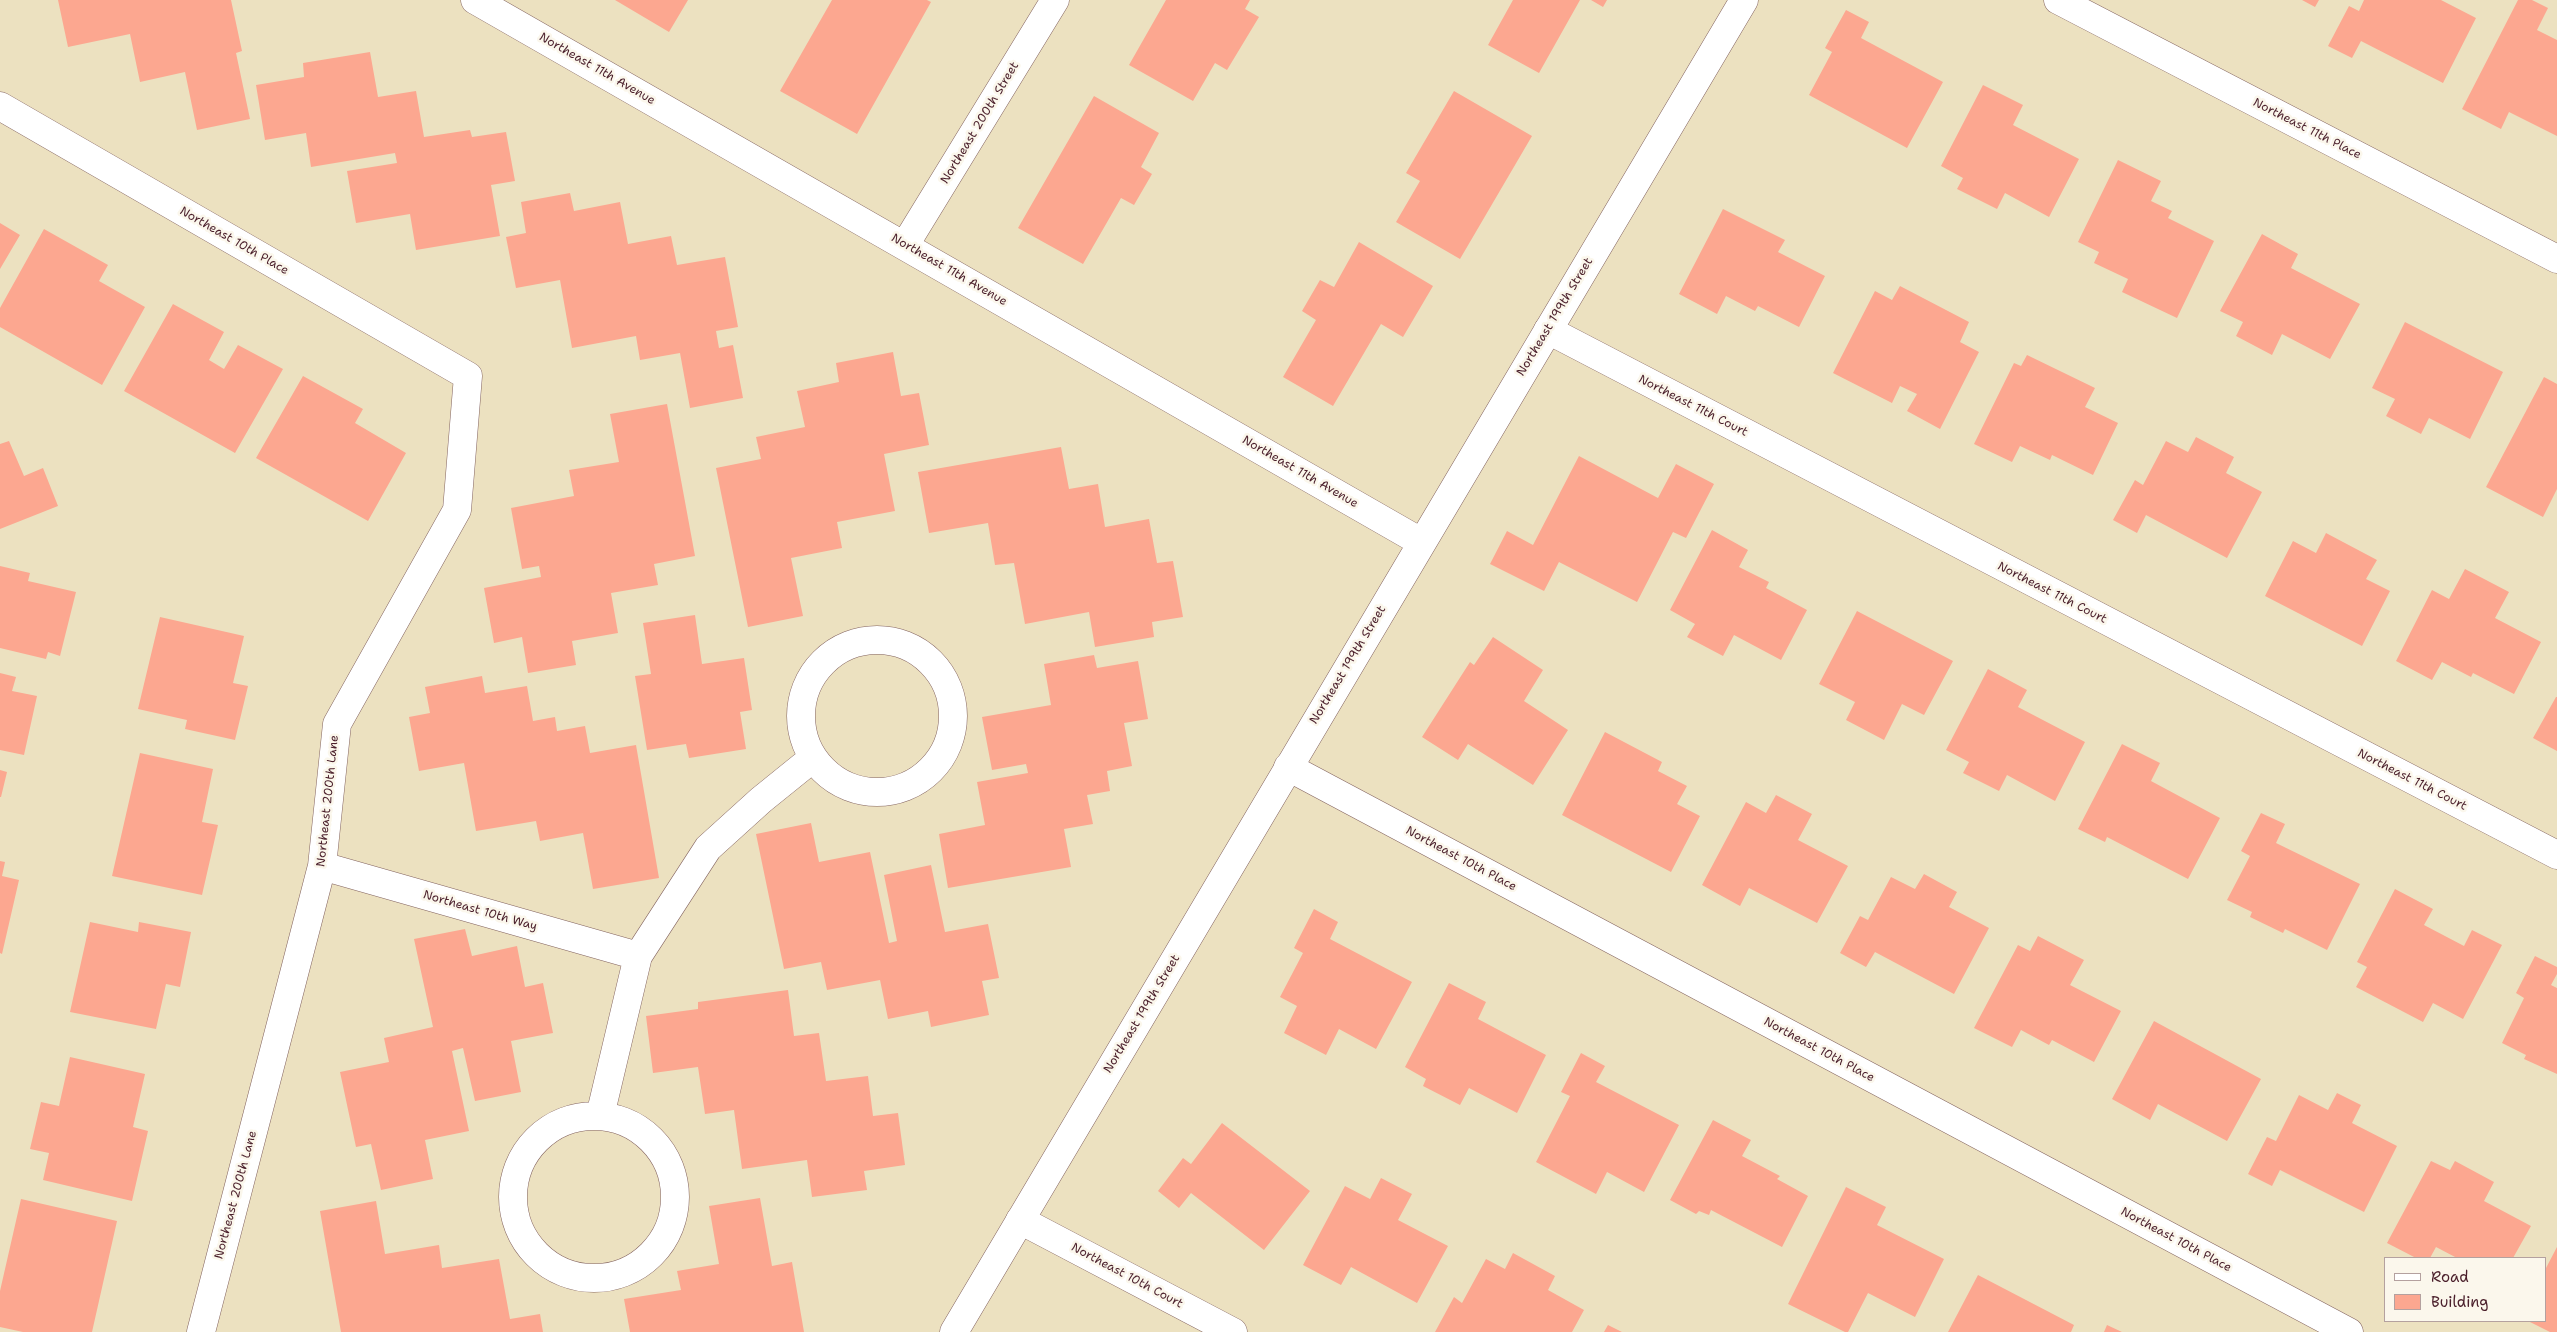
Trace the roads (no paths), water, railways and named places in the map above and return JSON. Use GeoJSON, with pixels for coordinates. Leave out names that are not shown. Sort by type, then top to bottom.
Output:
{"type":"FeatureCollection","features":[{"type":"Feature","properties":{"kind":"street","name":"Northeast 11th Avenue"},"geometry":{"type":"LineString","coordinates":[[475,0],[1421,542]]}},
{"type":"Feature","properties":{"kind":"street","name":"Northeast 200th Street"},"geometry":{"type":"LineString","coordinates":[[905,245],[1055,0]]}},
{"type":"Feature","properties":{"kind":"street","name":"Northeast 199th Street"},"geometry":{"type":"LineString","coordinates":[[954,1332],[1744,0]]}},
{"type":"Feature","properties":{"kind":"street","name":"Northeast 11th Place"},"geometry":{"type":"LineString","coordinates":[[2058,0],[2557,259]]}},
{"type":"Feature","properties":{"kind":"street","name":"Northeast 10th Place"},"geometry":{"type":"LineString","coordinates":[[0,106],[468,376]]}},
{"type":"Feature","properties":{"kind":"street","name":"Northeast 11th Court"},"geometry":{"type":"LineString","coordinates":[[1548,330],[2557,855]]}},
{"type":"Feature","properties":{"kind":"street","name":"Northeast 200th Lane"},"geometry":{"type":"LineString","coordinates":[[201,1332],[322,866],[337,724],[457,510],[468,376]]}},
{"type":"Feature","properties":{"kind":"street"},"geometry":{"type":"LineString","coordinates":[[865,640],[897,642],[913,648],[933,663],[947,684],[953,708],[952,734],[941,757],[924,776],[902,788],[877,792],[869,791],[852,788],[830,776],[813,758],[803,735],[801,709],[807,685],[821,664],[841,648],[865,640]]}},
{"type":"Feature","properties":{"kind":"street"},"geometry":{"type":"LineString","coordinates":[[600,1116],[638,956],[708,848],[813,758]]}},
{"type":"Feature","properties":{"kind":"street","name":"Northeast 10th Place"},"geometry":{"type":"LineString","coordinates":[[1288,767],[2349,1332]]}},
{"type":"Feature","properties":{"kind":"street","name":"Northeast 10th Way"},"geometry":{"type":"LineString","coordinates":[[322,866],[638,956]]}},
{"type":"Feature","properties":{"kind":"street"},"geometry":{"type":"LineString","coordinates":[[600,1116],[625,1122],[648,1135],[665,1156],[674,1181],[675,1208],[666,1233],[651,1254],[629,1270],[603,1278],[577,1276],[552,1266],[532,1249],[518,1225],[513,1199],[517,1172],[529,1149],[549,1130],[573,1118],[600,1116]]}},
{"type":"Feature","properties":{"kind":"street","name":"Northeast 10th Court"},"geometry":{"type":"LineString","coordinates":[[1020,1220],[1233,1332]]}}]}
